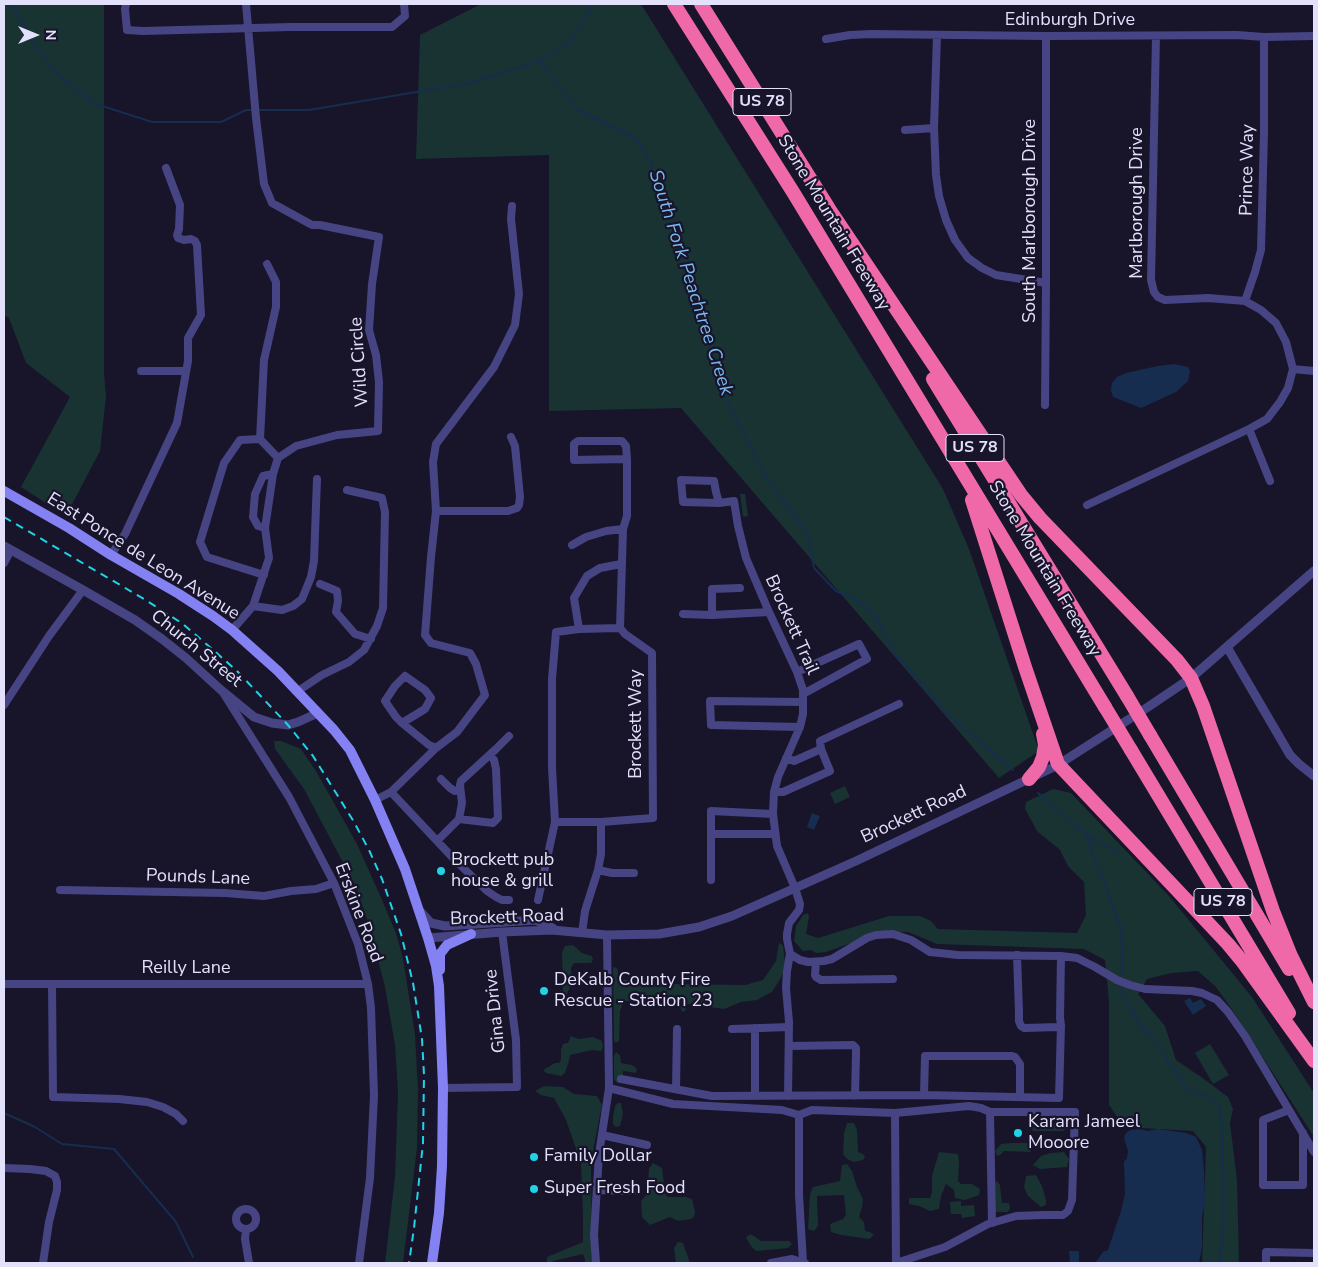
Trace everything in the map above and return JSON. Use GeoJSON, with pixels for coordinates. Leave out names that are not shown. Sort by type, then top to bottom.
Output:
{"type":"FeatureCollection","features":[{"type":"Feature","properties":{"kind":"highway","name":"Stone Mountain Freeway"},"geometry":{"type":"LineString","coordinates":[[674,4],[793,192],[1314,1054]]}},
{"type":"Feature","properties":{"kind":"highway","name":"Stone Mountain Freeway"},"geometry":{"type":"LineString","coordinates":[[701,4],[1127,696],[1314,1013]]}},
{"type":"Feature","properties":{"kind":"highway"},"geometry":{"type":"LineString","coordinates":[[823,200],[1021,495],[1040,518],[1177,660],[1190,678],[1203,706],[1273,911],[1291,956],[1314,1002]]}},
{"type":"Feature","properties":{"kind":"highway"},"geometry":{"type":"LineString","coordinates":[[964,475],[1058,764],[1228,944],[1314,1061]]}},
{"type":"Feature","properties":{"kind":"highway"},"geometry":{"type":"LineString","coordinates":[[1030,779],[1039,768],[1045,745],[1037,703]]}},
{"type":"Feature","properties":{"kind":"main road","name":"East Ponce de Leon Avenue"},"geometry":{"type":"LineString","coordinates":[[4,491],[179,594],[232,630],[298,691],[350,750],[405,869],[436,966],[441,1006],[442,1166],[439,1213],[432,1263]]}},
{"type":"Feature","properties":{"kind":"main road"},"geometry":{"type":"LineString","coordinates":[[439,986],[440,954],[447,945],[471,934]]}},
{"type":"Feature","properties":{"kind":"street"},"geometry":{"type":"LineString","coordinates":[[126,4],[127,30],[143,31],[392,27],[405,16],[404,4]]}},
{"type":"Feature","properties":{"kind":"street","name":"Wild Circle"},"geometry":{"type":"LineString","coordinates":[[246,4],[254,100],[264,184],[272,203],[312,226],[320,225],[378,238],[369,330],[376,355],[379,382],[378,431],[337,436],[296,446],[278,458]]}},
{"type":"Feature","properties":{"kind":"street","name":"Edinburgh Drive"},"geometry":{"type":"LineString","coordinates":[[826,39],[871,34],[1046,36],[1237,35],[1264,38],[1314,36]]}},
{"type":"Feature","properties":{"kind":"street"},"geometry":{"type":"LineString","coordinates":[[937,35],[934,128],[936,175],[939,196],[946,220],[968,258],[982,268],[996,275],[1046,283]]}},
{"type":"Feature","properties":{"kind":"street","name":"South Marlborough Drive"},"geometry":{"type":"LineString","coordinates":[[1045,405],[1046,36]]}},
{"type":"Feature","properties":{"kind":"street","name":"Marlborough Drive"},"geometry":{"type":"LineString","coordinates":[[1156,36],[1151,260],[1151,280],[1154,292],[1158,297],[1165,300],[1208,298],[1245,301],[1261,310],[1276,323],[1286,342],[1293,369]]}},
{"type":"Feature","properties":{"kind":"street","name":"Prince Way"},"geometry":{"type":"LineString","coordinates":[[1245,301],[1256,272],[1261,250],[1264,38]]}},
{"type":"Feature","properties":{"kind":"street"},"geometry":{"type":"LineString","coordinates":[[905,130],[934,128]]}},
{"type":"Feature","properties":{"kind":"street"},"geometry":{"type":"LineString","coordinates":[[111,555],[125,534],[176,423],[188,360],[188,338],[202,315],[197,245],[191,239],[184,240],[178,238],[180,204],[166,168]]}},
{"type":"Feature","properties":{"kind":"street"},"geometry":{"type":"LineString","coordinates":[[374,800],[391,792],[436,748],[457,732],[484,695],[476,664],[470,654],[431,643],[425,635],[436,512],[433,462],[436,444],[494,367],[515,325],[519,294],[512,206]]}},
{"type":"Feature","properties":{"kind":"street"},"geometry":{"type":"LineString","coordinates":[[232,630],[253,606],[269,558],[265,528],[272,474],[278,458],[260,439],[264,360],[276,307],[276,282],[267,264]]}},
{"type":"Feature","properties":{"kind":"street"},"geometry":{"type":"LineString","coordinates":[[1086,505],[1267,419],[1288,388],[1293,369],[1314,371]]}},
{"type":"Feature","properties":{"kind":"street"},"geometry":{"type":"LineString","coordinates":[[142,371],[186,371]]}},
{"type":"Feature","properties":{"kind":"street"},"geometry":{"type":"LineString","coordinates":[[1249,429],[1270,481]]}},
{"type":"Feature","properties":{"kind":"street"},"geometry":{"type":"LineString","coordinates":[[436,512],[508,511],[517,508],[520,497],[515,446],[511,437]]}},
{"type":"Feature","properties":{"kind":"street"},"geometry":{"type":"LineString","coordinates":[[260,439],[240,440],[224,463],[200,542],[206,557],[264,575]]}},
{"type":"Feature","properties":{"kind":"street"},"geometry":{"type":"LineString","coordinates":[[538,900],[556,822],[552,767],[552,679],[556,632],[579,628],[620,628],[622,529],[627,516],[627,459],[626,446],[622,441],[578,441],[574,444],[574,460],[627,459]]}},
{"type":"Feature","properties":{"kind":"street"},"geometry":{"type":"LineString","coordinates":[[265,528],[258,526],[253,517],[255,494],[263,476],[272,474]]}},
{"type":"Feature","properties":{"kind":"street"},"geometry":{"type":"LineString","coordinates":[[253,606],[282,610],[302,600],[311,577],[314,561],[317,479]]}},
{"type":"Feature","properties":{"kind":"street","name":"Brockett Trail"},"geometry":{"type":"LineString","coordinates":[[719,502],[714,481],[681,480],[683,502],[719,502],[734,501],[746,558],[797,672],[803,698],[803,714],[800,727],[778,777],[774,792],[772,814],[777,846],[799,900],[800,908],[789,923],[788,928],[787,939],[790,954]]}},
{"type":"Feature","properties":{"kind":"street"},"geometry":{"type":"LineString","coordinates":[[298,691],[322,675],[349,662],[364,650],[377,626],[383,608],[386,512],[382,498],[347,490]]}},
{"type":"Feature","properties":{"kind":"street"},"geometry":{"type":"LineString","coordinates":[[572,545],[586,537],[606,531],[622,529]]}},
{"type":"Feature","properties":{"kind":"street"},"geometry":{"type":"LineString","coordinates":[[4,563],[8,548]]}},
{"type":"Feature","properties":{"kind":"street","name":"Church Street"},"geometry":{"type":"LineString","coordinates":[[8,548],[134,620],[162,639],[254,717],[272,724],[288,725],[318,713]]}},
{"type":"Feature","properties":{"kind":"street"},"geometry":{"type":"LineString","coordinates":[[579,628],[574,598],[587,576],[600,568],[621,564]]}},
{"type":"Feature","properties":{"kind":"street","name":"Brockett Road"},"geometry":{"type":"LineString","coordinates":[[428,938],[558,930],[607,935],[659,934],[698,926],[732,916],[856,861],[1058,764],[1190,678],[1314,571]]}},
{"type":"Feature","properties":{"kind":"street"},"geometry":{"type":"LineString","coordinates":[[320,584],[337,590],[336,612],[355,634],[371,639]]}},
{"type":"Feature","properties":{"kind":"street"},"geometry":{"type":"LineString","coordinates":[[712,615],[712,589],[740,588]]}},
{"type":"Feature","properties":{"kind":"street"},"geometry":{"type":"LineString","coordinates":[[4,705],[49,636],[83,590]]}},
{"type":"Feature","properties":{"kind":"street"},"geometry":{"type":"LineString","coordinates":[[682,614],[712,615],[769,612]]}},
{"type":"Feature","properties":{"kind":"street","name":"Brockett Way"},"geometry":{"type":"LineString","coordinates":[[556,822],[601,822],[653,818],[652,653],[625,634],[620,628]]}},
{"type":"Feature","properties":{"kind":"street"},"geometry":{"type":"LineString","coordinates":[[797,672],[859,644],[867,660],[803,698],[710,701],[711,725],[800,727]]}},
{"type":"Feature","properties":{"kind":"street"},"geometry":{"type":"LineString","coordinates":[[1227,647],[1290,755],[1314,776]]}},
{"type":"Feature","properties":{"kind":"street"},"geometry":{"type":"LineString","coordinates":[[402,723],[425,709],[431,698],[425,690],[405,676],[395,686],[385,701],[396,718],[402,723],[429,745],[436,748]]}},
{"type":"Feature","properties":{"kind":"street","name":"Erskine Road"},"geometry":{"type":"LineString","coordinates":[[221,690],[288,797],[334,883],[358,944],[368,984],[371,1008],[374,1095],[370,1178],[359,1263]]}},
{"type":"Feature","properties":{"kind":"street"},"geometry":{"type":"LineString","coordinates":[[774,792],[783,792],[830,771],[821,749],[820,741],[899,704]]}},
{"type":"Feature","properties":{"kind":"street"},"geometry":{"type":"LineString","coordinates":[[244,726],[254,717]]}},
{"type":"Feature","properties":{"kind":"street"},"geometry":{"type":"LineString","coordinates":[[437,841],[459,818],[462,803],[461,781],[509,736]]}},
{"type":"Feature","properties":{"kind":"street"},"geometry":{"type":"LineString","coordinates":[[786,758],[794,761],[821,749]]}},
{"type":"Feature","properties":{"kind":"street"},"geometry":{"type":"LineString","coordinates":[[459,818],[493,823],[498,818],[496,769],[494,760],[490,755]]}},
{"type":"Feature","properties":{"kind":"street"},"geometry":{"type":"LineString","coordinates":[[441,778],[450,788],[455,791],[460,790]]}},
{"type":"Feature","properties":{"kind":"street","name":"Brockett Road"},"geometry":{"type":"LineString","coordinates":[[391,792],[487,891],[502,900],[509,900]]}},
{"type":"Feature","properties":{"kind":"street"},"geometry":{"type":"LineString","coordinates":[[711,880],[711,811],[772,814]]}},
{"type":"Feature","properties":{"kind":"street"},"geometry":{"type":"LineString","coordinates":[[582,933],[585,911],[601,854],[601,822]]}},
{"type":"Feature","properties":{"kind":"street"},"geometry":{"type":"LineString","coordinates":[[711,834],[775,834]]}},
{"type":"Feature","properties":{"kind":"street"},"geometry":{"type":"LineString","coordinates":[[598,870],[612,873],[634,873]]}},
{"type":"Feature","properties":{"kind":"street","name":"Pounds Lane"},"geometry":{"type":"LineString","coordinates":[[60,890],[224,893],[264,896],[316,888],[334,883]]}},
{"type":"Feature","properties":{"kind":"street"},"geometry":{"type":"LineString","coordinates":[[419,910],[431,923],[445,926],[535,920],[558,930]]}},
{"type":"Feature","properties":{"kind":"street","name":"Gina Drive"},"geometry":{"type":"LineString","coordinates":[[443,1088],[517,1087],[516,1040],[502,932]]}},
{"type":"Feature","properties":{"kind":"street"},"geometry":{"type":"LineString","coordinates":[[788,1096],[789,1027],[786,988],[790,954],[808,962],[824,962],[867,938],[876,935],[893,934],[911,940],[930,952],[958,955],[1061,956],[1077,958],[1130,986],[1145,989],[1192,991],[1202,993],[1217,1000],[1245,1036],[1314,1152]]}},
{"type":"Feature","properties":{"kind":"street"},"geometry":{"type":"LineString","coordinates":[[596,1263],[594,1235],[599,1154],[609,1088],[607,935]]}},
{"type":"Feature","properties":{"kind":"street"},"geometry":{"type":"LineString","coordinates":[[1017,955],[1018,1012],[1021,1026],[1024,1028],[1059,1027],[1061,1025]]}},
{"type":"Feature","properties":{"kind":"street"},"geometry":{"type":"LineString","coordinates":[[621,1079],[712,1096],[924,1095],[1059,1098],[1061,956]]}},
{"type":"Feature","properties":{"kind":"street"},"geometry":{"type":"LineString","coordinates":[[816,962],[815,975],[821,980],[893,979]]}},
{"type":"Feature","properties":{"kind":"street","name":"Reilly Lane"},"geometry":{"type":"LineString","coordinates":[[4,984],[368,984]]}},
{"type":"Feature","properties":{"kind":"street"},"geometry":{"type":"LineString","coordinates":[[52,984],[53,1097],[147,1102],[176,1114],[182,1121]]}},
{"type":"Feature","properties":{"kind":"street"},"geometry":{"type":"LineString","coordinates":[[732,1029],[789,1027]]}},
{"type":"Feature","properties":{"kind":"street"},"geometry":{"type":"LineString","coordinates":[[676,1089],[678,1028]]}},
{"type":"Feature","properties":{"kind":"street"},"geometry":{"type":"LineString","coordinates":[[755,1028],[755,1095]]}},
{"type":"Feature","properties":{"kind":"street"},"geometry":{"type":"LineString","coordinates":[[789,1046],[853,1045],[856,1048],[855,1096]]}},
{"type":"Feature","properties":{"kind":"street"},"geometry":{"type":"LineString","coordinates":[[924,1095],[925,1056],[1012,1056],[1020,1064],[1020,1096]]}},
{"type":"Feature","properties":{"kind":"street"},"geometry":{"type":"LineString","coordinates":[[609,1088],[673,1104],[782,1110],[800,1115],[812,1110],[895,1113],[969,1106],[990,1112],[1076,1112],[1072,1200],[1068,1211],[1063,1215],[1016,1216],[992,1223],[945,1247],[896,1263],[895,1113]]}},
{"type":"Feature","properties":{"kind":"street"},"geometry":{"type":"LineString","coordinates":[[1289,1110],[1263,1120],[1262,1185],[1303,1185],[1303,1133]]}},
{"type":"Feature","properties":{"kind":"street"},"geometry":{"type":"LineString","coordinates":[[990,1112],[992,1223]]}},
{"type":"Feature","properties":{"kind":"street"},"geometry":{"type":"LineString","coordinates":[[771,1263],[792,1260],[805,1263],[799,1195],[800,1115]]}},
{"type":"Feature","properties":{"kind":"street"},"geometry":{"type":"LineString","coordinates":[[602,1135],[647,1145]]}},
{"type":"Feature","properties":{"kind":"street"},"geometry":{"type":"LineString","coordinates":[[4,1168],[46,1171],[52,1174],[57,1182],[43,1263]]}},
{"type":"Feature","properties":{"kind":"street"},"geometry":{"type":"LineString","coordinates":[[597,1190],[633,1191]]}},
{"type":"Feature","properties":{"kind":"street"},"geometry":{"type":"LineString","coordinates":[[246,1228],[249,1263]]}},
{"type":"Feature","properties":{"kind":"street"},"geometry":{"type":"LineString","coordinates":[[1266,1263],[1266,1252],[1314,1253]]}},
{"type":"Feature","properties":{"kind":"green space"},"geometry":{"type":"Polygon","coordinates":[[[4,4],[104,4],[104,373],[106,397],[100,451],[66,516],[21,487],[70,397],[26,363],[9,318],[4,315],[4,4]]]}},
{"type":"Feature","properties":{"kind":"green space"},"geometry":{"type":"Polygon","coordinates":[[[481,4],[641,4],[943,489],[969,549],[1039,751],[999,778],[681,408],[549,411],[549,155],[416,159],[420,35],[481,4]]]}},
{"type":"Feature","properties":{"kind":"green space"},"geometry":{"type":"Polygon","coordinates":[[[740,494],[745,494],[748,516],[743,517],[740,494]]]}},
{"type":"Feature","properties":{"kind":"green space"},"geometry":{"type":"Polygon","coordinates":[[[274,741],[281,741],[301,749],[316,771],[357,844],[396,933],[403,959],[415,1034],[418,1091],[417,1148],[403,1263],[385,1263],[395,1177],[398,1092],[395,1045],[385,987],[368,922],[356,887],[304,789],[275,749],[274,741]]]}},
{"type":"Feature","properties":{"kind":"green space"},"geometry":{"type":"Polygon","coordinates":[[[845,786],[850,797],[835,804],[830,793],[845,786]]]}},
{"type":"Feature","properties":{"kind":"green space"},"geometry":{"type":"Polygon","coordinates":[[[1053,789],[1071,793],[1169,896],[1252,997],[1314,1093],[1314,1137],[1216,987],[1198,971],[1171,973],[1147,979],[1138,994],[1165,1026],[1176,1060],[1228,1097],[1233,1109],[1230,1123],[1237,1180],[1239,1263],[1202,1263],[1206,1147],[1193,1131],[1124,1127],[1109,1105],[1109,1002],[1105,960],[1084,949],[937,944],[908,932],[882,932],[826,952],[816,953],[811,950],[803,951],[794,941],[796,926],[803,915],[808,913],[806,934],[818,938],[889,916],[920,916],[931,921],[938,929],[1077,933],[1086,915],[1084,882],[1068,866],[1060,850],[1037,831],[1025,809],[1026,802],[1053,789]]]}},
{"type":"Feature","properties":{"kind":"green space"},"geometry":{"type":"Polygon","coordinates":[[[779,943],[783,945],[785,963],[782,976],[772,992],[757,1000],[741,1002],[724,1009],[709,1007],[702,1003],[688,1004],[685,1011],[682,1012],[678,1001],[624,1001],[620,1011],[619,1041],[616,1043],[614,1041],[613,967],[617,968],[620,978],[626,980],[671,984],[745,985],[763,980],[776,961],[779,943]]]}},
{"type":"Feature","properties":{"kind":"green space"},"geometry":{"type":"Polygon","coordinates":[[[573,945],[582,953],[592,956],[593,960],[591,963],[574,963],[571,968],[572,983],[565,998],[563,994],[562,952],[565,946],[573,945]]]}},
{"type":"Feature","properties":{"kind":"green space"},"geometry":{"type":"Polygon","coordinates":[[[571,1036],[578,1039],[593,1037],[602,1041],[603,1047],[601,1051],[592,1050],[570,1055],[565,1073],[561,1076],[546,1073],[543,1070],[555,1063],[559,1063],[563,1044],[568,1043],[571,1036]]]}},
{"type":"Feature","properties":{"kind":"green space"},"geometry":{"type":"Polygon","coordinates":[[[1210,1044],[1229,1075],[1213,1084],[1195,1053],[1210,1044]]]}},
{"type":"Feature","properties":{"kind":"green space"},"geometry":{"type":"Polygon","coordinates":[[[616,1052],[620,1055],[621,1063],[632,1065],[637,1069],[636,1073],[623,1071],[620,1083],[617,1083],[614,1079],[614,1056],[616,1052]]]}},
{"type":"Feature","properties":{"kind":"green space"},"geometry":{"type":"Polygon","coordinates":[[[544,1086],[563,1087],[574,1094],[597,1096],[602,1105],[591,1161],[592,1263],[585,1263],[583,1254],[547,1263],[547,1257],[583,1242],[583,1219],[581,1163],[566,1120],[554,1098],[541,1095],[535,1091],[544,1086]]]}},
{"type":"Feature","properties":{"kind":"green space"},"geometry":{"type":"Polygon","coordinates":[[[621,1103],[623,1114],[620,1126],[616,1127],[613,1124],[613,1117],[615,1106],[621,1103]]]}},
{"type":"Feature","properties":{"kind":"green space"},"geometry":{"type":"Polygon","coordinates":[[[1034,1122],[1065,1123],[1066,1127],[1064,1131],[1033,1131],[1028,1127],[1028,1124],[1034,1122]]]}},
{"type":"Feature","properties":{"kind":"green space"},"geometry":{"type":"Polygon","coordinates":[[[847,1123],[854,1123],[857,1130],[858,1152],[865,1157],[863,1160],[854,1162],[847,1159],[843,1154],[844,1133],[847,1123]]]}},
{"type":"Feature","properties":{"kind":"green space"},"geometry":{"type":"Polygon","coordinates":[[[1030,1143],[1033,1146],[1030,1152],[1004,1151],[997,1156],[995,1151],[1001,1144],[1030,1143]]]}},
{"type":"Feature","properties":{"kind":"green space"},"geometry":{"type":"Polygon","coordinates":[[[939,1152],[958,1154],[958,1181],[961,1184],[972,1184],[980,1189],[979,1195],[965,1200],[955,1198],[954,1190],[946,1184],[941,1196],[939,1209],[930,1211],[909,1204],[909,1198],[930,1198],[932,1193],[932,1176],[939,1152]]]}},
{"type":"Feature","properties":{"kind":"green space"},"geometry":{"type":"Polygon","coordinates":[[[1064,1152],[1069,1159],[1067,1167],[1040,1169],[1033,1165],[1041,1156],[1064,1152]]]}},
{"type":"Feature","properties":{"kind":"green space"},"geometry":{"type":"Polygon","coordinates":[[[653,1163],[662,1168],[667,1197],[686,1197],[692,1199],[695,1212],[694,1217],[678,1221],[670,1217],[650,1225],[642,1217],[641,1201],[647,1194],[649,1169],[653,1163]]]}},
{"type":"Feature","properties":{"kind":"green space"},"geometry":{"type":"Polygon","coordinates":[[[847,1164],[852,1171],[863,1199],[859,1217],[864,1222],[865,1231],[874,1235],[869,1239],[831,1232],[830,1224],[843,1219],[846,1215],[844,1195],[817,1196],[818,1226],[814,1231],[808,1229],[810,1194],[813,1187],[840,1181],[842,1165],[847,1164]]]}},
{"type":"Feature","properties":{"kind":"green space"},"geometry":{"type":"Polygon","coordinates":[[[1036,1175],[1046,1200],[1046,1205],[1041,1207],[1028,1196],[1024,1187],[1026,1176],[1036,1175]]]}},
{"type":"Feature","properties":{"kind":"green space"},"geometry":{"type":"Polygon","coordinates":[[[997,1181],[1000,1185],[1002,1203],[1009,1203],[1010,1208],[1008,1212],[994,1212],[993,1184],[997,1181]]]}},
{"type":"Feature","properties":{"kind":"green space"},"geometry":{"type":"Polygon","coordinates":[[[961,1201],[961,1206],[974,1205],[975,1216],[962,1218],[961,1214],[951,1214],[950,1202],[961,1201]]]}},
{"type":"Feature","properties":{"kind":"green space"},"geometry":{"type":"Polygon","coordinates":[[[751,1234],[761,1241],[789,1241],[792,1244],[788,1248],[756,1251],[746,1237],[751,1234]]]}},
{"type":"Feature","properties":{"kind":"green space"},"geometry":{"type":"Polygon","coordinates":[[[678,1242],[683,1243],[690,1263],[676,1263],[674,1248],[678,1242]]]}},
{"type":"Feature","properties":{"kind":"water"},"geometry":{"type":"Polygon","coordinates":[[[1174,364],[1188,367],[1190,371],[1188,381],[1176,392],[1141,408],[1113,397],[1112,383],[1117,377],[1126,373],[1174,364]]]}},
{"type":"Feature","properties":{"kind":"water"},"geometry":{"type":"Polygon","coordinates":[[[812,813],[820,816],[814,830],[807,827],[812,813]]]}},
{"type":"Feature","properties":{"kind":"water"},"geometry":{"type":"Polygon","coordinates":[[[1190,998],[1193,1003],[1201,999],[1206,1006],[1193,1015],[1184,1001],[1190,998]]]}},
{"type":"Feature","properties":{"kind":"water"},"geometry":{"type":"Polygon","coordinates":[[[1158,1129],[1186,1133],[1196,1137],[1202,1150],[1205,1201],[1202,1216],[1202,1247],[1199,1263],[1095,1263],[1103,1252],[1108,1250],[1125,1194],[1124,1162],[1128,1151],[1124,1138],[1130,1130],[1148,1131],[1158,1129]]]}},
{"type":"Feature","properties":{"kind":"water"},"geometry":{"type":"Polygon","coordinates":[[[1069,1251],[1079,1251],[1079,1263],[1070,1263],[1069,1251]]]}},
{"type":"Feature","properties":{"kind":"waterway","name":"South Fork Peachtree Creek"},"geometry":{"type":"LineString","coordinates":[[12,4],[33,42],[57,74],[93,103],[152,122],[221,122],[246,110],[253,110]]}},
{"type":"Feature","properties":{"kind":"waterway","name":"South Fork Peachtree Creek"},"geometry":{"type":"LineString","coordinates":[[257,110],[309,110],[470,83],[540,61],[570,42],[593,4]]}},
{"type":"Feature","properties":{"kind":"waterway","name":"South Fork Peachtree Creek"},"geometry":{"type":"LineString","coordinates":[[540,61],[578,110],[636,138],[651,162],[673,233],[696,292],[719,386],[765,475],[808,535],[814,568],[836,591],[857,600],[874,614],[895,653],[945,712],[1013,770]]}},
{"type":"Feature","properties":{"kind":"waterway","name":"South Fork Peachtree Creek"},"geometry":{"type":"LineString","coordinates":[[1038,793],[1086,834],[1120,926],[1123,946],[1122,980]]}},
{"type":"Feature","properties":{"kind":"waterway"},"geometry":{"type":"LineString","coordinates":[[1086,834],[1120,854]]}},
{"type":"Feature","properties":{"kind":"waterway","name":"South Fork Peachtree Creek"},"geometry":{"type":"LineString","coordinates":[[1122,985],[1122,993],[1138,1022],[1155,1041],[1187,1090],[1207,1097],[1220,1106],[1224,1209],[1219,1263]]}},
{"type":"Feature","properties":{"kind":"waterway"},"geometry":{"type":"LineString","coordinates":[[4,1113],[35,1127],[62,1144],[114,1149],[176,1222],[193,1257]]}},
{"type":"Feature","properties":{"kind":"railway"},"geometry":{"type":"LineString","coordinates":[[4,517],[144,599],[183,624],[211,648],[237,671],[288,725],[313,756],[354,822],[382,879],[401,934],[413,983],[422,1039],[424,1075],[423,1143],[409,1263]]}},
{"type":"Feature","properties":{"kind":"place","name":"Brockett pub house & grill"},"geometry":{"type":"Point","coordinates":[441,871]}},
{"type":"Feature","properties":{"kind":"place","name":"DeKalb County Fire Rescue - Station 23"},"geometry":{"type":"Point","coordinates":[544,991]}},
{"type":"Feature","properties":{"kind":"place","name":"Karam Jameel Mooore"},"geometry":{"type":"Point","coordinates":[1018,1133]}},
{"type":"Feature","properties":{"kind":"place","name":"Family Dollar"},"geometry":{"type":"Point","coordinates":[534,1157]}},
{"type":"Feature","properties":{"kind":"place","name":"Super Fresh Food"},"geometry":{"type":"Point","coordinates":[534,1189]}}]}
